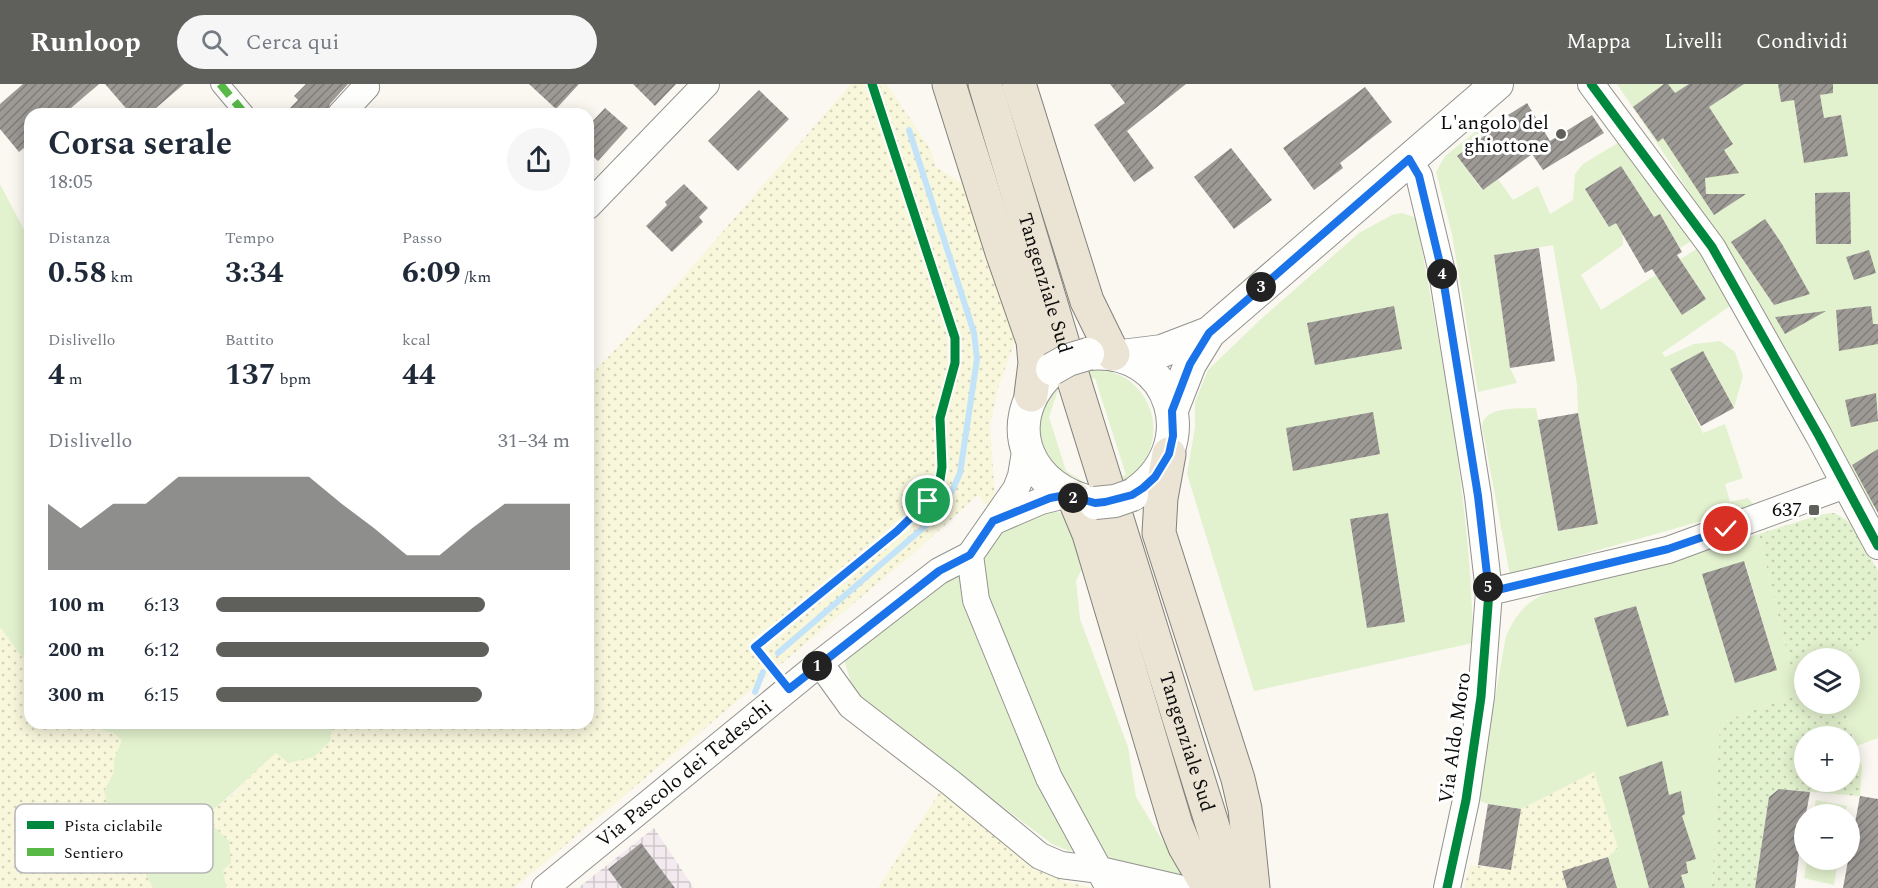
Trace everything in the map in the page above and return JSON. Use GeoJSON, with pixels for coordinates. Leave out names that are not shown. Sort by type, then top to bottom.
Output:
{"type":"FeatureCollection","features":[{"type":"Feature","properties":{"kind":"highway"},"geometry":{"type":"LineString","coordinates":[[949,84],[1002,252],[1033,341],[1038,386]]}},
{"type":"Feature","properties":{"kind":"highway","name":"Tangenziale Sud"},"geometry":{"type":"LineString","coordinates":[[986,84],[1085,495],[1121,528],[1232,888]]}},
{"type":"Feature","properties":{"kind":"highway"},"geometry":{"type":"LineString","coordinates":[[1019,84],[1087,301],[1113,355]]}},
{"type":"Feature","properties":{"kind":"highway"},"geometry":{"type":"LineString","coordinates":[[1169,454],[1161,498],[1160,533],[1238,779],[1245,809],[1253,888]]}},
{"type":"Feature","properties":{"kind":"highway"},"geometry":{"type":"LineString","coordinates":[[1085,495],[1089,534],[1176,825],[1209,888]]}},
{"type":"Feature","properties":{"kind":"street"},"geometry":{"type":"LineString","coordinates":[[219,84],[240,108]]}},
{"type":"Feature","properties":{"kind":"street"},"geometry":{"type":"LineString","coordinates":[[347,108],[366,87],[365,84]]}},
{"type":"Feature","properties":{"kind":"street"},"geometry":{"type":"LineString","coordinates":[[594,200],[706,84]]}},
{"type":"Feature","properties":{"kind":"street"},"geometry":{"type":"LineString","coordinates":[[1172,411],[1190,364],[1209,333],[1497,84]]}},
{"type":"Feature","properties":{"kind":"street"},"geometry":{"type":"LineString","coordinates":[[1591,84],[1712,247],[1819,436],[1878,546]]}},
{"type":"Feature","properties":{"kind":"street","name":"Via Aldo Moro"},"geometry":{"type":"LineString","coordinates":[[1409,159],[1419,176],[1442,272],[1478,496],[1489,592],[1479,707],[1466,800],[1447,888]]}},
{"type":"Feature","properties":{"kind":"street"},"geometry":{"type":"LineString","coordinates":[[1105,879],[1049,778],[975,600],[970,555],[1020,483],[1026,446],[1024,418],[1038,386],[1060,364],[1075,357],[1162,351],[1209,333]]}},
{"type":"Feature","properties":{"kind":"street"},"geometry":{"type":"LineString","coordinates":[[1026,446],[1041,476],[1051,486],[1115,501],[1132,495],[1149,483],[1163,466],[1169,454],[1173,430],[1172,411],[1167,396],[1149,373],[1139,365],[1113,355]]}},
{"type":"Feature","properties":{"kind":"street"},"geometry":{"type":"LineString","coordinates":[[1489,592],[1668,549],[1845,485]]}},
{"type":"Feature","properties":{"kind":"street"},"geometry":{"type":"LineString","coordinates":[[993,521],[1050,498],[1085,495]]}},
{"type":"Feature","properties":{"kind":"street","name":"Via Pascolo dei Tedeschi"},"geometry":{"type":"LineString","coordinates":[[545,888],[820,663],[939,571],[970,555]]}},
{"type":"Feature","properties":{"kind":"street"},"geometry":{"type":"LineString","coordinates":[[820,663],[851,706],[951,783],[1040,856],[1105,879],[1178,888]]}},
{"type":"Feature","properties":{"kind":"shaded area"},"geometry":{"type":"Polygon","coordinates":[[[851,84],[887,84],[930,149],[936,167],[975,191],[1016,338],[998,388],[990,426],[995,500],[988,507],[978,495],[914,553],[514,888],[226,888],[213,836],[213,810],[236,792],[257,769],[276,753],[330,741],[332,729],[594,729],[594,372],[665,298],[851,84]]]}},
{"type":"Feature","properties":{"kind":"shaded area"},"geometry":{"type":"Polygon","coordinates":[[[0,627],[24,658],[24,729],[100,729],[113,733],[122,740],[114,760],[108,804],[15,804],[15,873],[145,873],[153,888],[0,888],[0,627]]]}},
{"type":"Feature","properties":{"kind":"shaded area"},"geometry":{"type":"Polygon","coordinates":[[[1594,772],[1618,848],[1567,888],[1464,888],[1470,865],[1511,870],[1521,809],[1594,772]]]}},
{"type":"Feature","properties":{"kind":"shaded area"},"geometry":{"type":"Polygon","coordinates":[[[942,788],[1061,881],[1094,888],[878,888],[942,788]]]}},
{"type":"Feature","properties":{"kind":"shaded area"},"geometry":{"type":"Polygon","coordinates":[[[654,828],[694,888],[578,888],[654,828]]]}},
{"type":"Feature","properties":{"kind":"green space"},"geometry":{"type":"Polygon","coordinates":[[[1617,84],[1878,84],[1878,504],[1870,509],[1733,263],[1675,170],[1617,84]]]}},
{"type":"Feature","properties":{"kind":"green space"},"geometry":{"type":"Polygon","coordinates":[[[1479,129],[1489,133],[1457,156],[1482,190],[1498,179],[1513,200],[1538,186],[1550,214],[1573,200],[1575,174],[1583,164],[1623,140],[1691,241],[1680,248],[1660,214],[1623,235],[1623,245],[1581,275],[1601,310],[1698,248],[1733,304],[1662,353],[1665,357],[1694,344],[1720,341],[1735,352],[1743,376],[1734,408],[1703,352],[1670,369],[1703,433],[1725,424],[1743,478],[1725,484],[1730,502],[1748,498],[1755,506],[1510,575],[1482,426],[1490,414],[1496,411],[1536,408],[1558,531],[1598,524],[1578,413],[1577,384],[1553,245],[1494,255],[1510,368],[1517,383],[1478,392],[1452,234],[1436,172],[1445,156],[1479,129]]]}},
{"type":"Feature","properties":{"kind":"green space"},"geometry":{"type":"Polygon","coordinates":[[[0,184],[24,230],[24,658],[0,627],[0,184]]]}},
{"type":"Feature","properties":{"kind":"green space"},"geometry":{"type":"Polygon","coordinates":[[[1402,213],[1414,217],[1418,228],[1446,383],[1467,539],[1473,643],[1254,691],[1187,474],[1195,428],[1195,402],[1208,370],[1260,320],[1359,233],[1392,215],[1402,213]]]}},
{"type":"Feature","properties":{"kind":"green space"},"geometry":{"type":"Polygon","coordinates":[[[1104,369],[1123,377],[1133,384],[1144,397],[1151,412],[1152,442],[1147,457],[1138,470],[1125,481],[1097,493],[1081,490],[1048,477],[1029,417],[1071,370],[1104,369]],[[1095,378],[1058,390],[1049,417],[1066,471],[1090,486],[1126,475],[1095,378]]]}},
{"type":"Feature","properties":{"kind":"green space"},"geometry":{"type":"Polygon","coordinates":[[[1039,509],[1068,514],[1088,556],[1076,581],[1080,619],[1128,747],[1136,797],[1184,876],[1067,850],[1052,844],[854,694],[845,662],[850,650],[1017,515],[1039,509]]]}},
{"type":"Feature","properties":{"kind":"green space"},"geometry":{"type":"Polygon","coordinates":[[[1834,513],[1845,519],[1853,527],[1878,571],[1878,631],[1855,648],[1794,648],[1794,681],[1759,534],[1823,514],[1834,513]]]}},
{"type":"Feature","properties":{"kind":"green space"},"geometry":{"type":"Polygon","coordinates":[[[1759,534],[1794,681],[1794,695],[1720,723],[1712,888],[1685,888],[1681,875],[1688,873],[1676,818],[1685,814],[1681,792],[1669,795],[1661,762],[1619,777],[1649,888],[1617,888],[1608,857],[1618,848],[1594,772],[1521,809],[1477,800],[1506,636],[1517,616],[1527,605],[1547,593],[1666,562],[1759,534]],[[1745,562],[1703,574],[1735,682],[1777,670],[1745,562]],[[1636,606],[1594,618],[1627,727],[1669,714],[1636,606]]]}},
{"type":"Feature","properties":{"kind":"green space"},"geometry":{"type":"Polygon","coordinates":[[[1878,631],[1878,738],[1860,745],[1860,726],[1850,726],[1846,714],[1860,714],[1860,648],[1855,648],[1878,631]]]}},
{"type":"Feature","properties":{"kind":"green space"},"geometry":{"type":"Polygon","coordinates":[[[1794,695],[1794,714],[1846,714],[1850,726],[1794,726],[1794,790],[1779,789],[1769,797],[1755,888],[1712,888],[1720,723],[1794,695]]]}},
{"type":"Feature","properties":{"kind":"green space"},"geometry":{"type":"Polygon","coordinates":[[[100,729],[332,729],[330,741],[314,757],[288,763],[276,753],[213,810],[213,804],[108,804],[104,791],[114,772],[114,760],[122,740],[113,733],[100,729]]]}},
{"type":"Feature","properties":{"kind":"green space"},"geometry":{"type":"Polygon","coordinates":[[[1860,760],[1862,767],[1860,796],[1814,792],[1860,792],[1860,760]]]}},
{"type":"Feature","properties":{"kind":"green space"},"geometry":{"type":"Polygon","coordinates":[[[1816,800],[1837,804],[1815,804],[1816,800]]]}},
{"type":"Feature","properties":{"kind":"green space"},"geometry":{"type":"Polygon","coordinates":[[[213,826],[229,841],[231,863],[223,870],[226,888],[153,888],[145,873],[213,873],[213,826]]]}},
{"type":"Feature","properties":{"kind":"green space"},"geometry":{"type":"Polygon","coordinates":[[[1805,870],[1836,870],[1834,885],[1804,878],[1805,870]]]}},
{"type":"Feature","properties":{"kind":"building"},"geometry":{"type":"Polygon","coordinates":[[[23,84],[99,84],[71,108],[24,108],[24,148],[19,152],[0,129],[0,104],[23,84]]]}},
{"type":"Feature","properties":{"kind":"building"},"geometry":{"type":"Polygon","coordinates":[[[105,84],[184,84],[156,108],[126,108],[105,84]]]}},
{"type":"Feature","properties":{"kind":"building"},"geometry":{"type":"Polygon","coordinates":[[[306,84],[348,84],[328,108],[290,108],[298,100],[294,96],[306,84]]]}},
{"type":"Feature","properties":{"kind":"building"},"geometry":{"type":"Polygon","coordinates":[[[529,84],[579,84],[555,108],[529,84]]]}},
{"type":"Feature","properties":{"kind":"building"},"geometry":{"type":"Polygon","coordinates":[[[633,84],[676,84],[655,106],[633,84]]]}},
{"type":"Feature","properties":{"kind":"building"},"geometry":{"type":"Polygon","coordinates":[[[1110,84],[1186,84],[1127,131],[1154,168],[1134,182],[1094,125],[1125,103],[1110,84]]]}},
{"type":"Feature","properties":{"kind":"building"},"geometry":{"type":"Polygon","coordinates":[[[1664,84],[1668,84],[1675,93],[1689,84],[1744,84],[1709,107],[1733,144],[1724,150],[1739,173],[1705,178],[1706,194],[1746,194],[1714,215],[1663,138],[1658,142],[1633,107],[1664,84]]]}},
{"type":"Feature","properties":{"kind":"building"},"geometry":{"type":"Polygon","coordinates":[[[1778,84],[1833,84],[1833,93],[1820,95],[1824,118],[1841,115],[1848,156],[1804,163],[1794,100],[1781,102],[1778,84]]]}},
{"type":"Feature","properties":{"kind":"building"},"geometry":{"type":"Polygon","coordinates":[[[1365,87],[1392,122],[1340,163],[1343,168],[1314,190],[1283,148],[1365,87]]]}},
{"type":"Feature","properties":{"kind":"building"},"geometry":{"type":"Polygon","coordinates":[[[759,90],[789,119],[738,171],[708,141],[759,90]]]}},
{"type":"Feature","properties":{"kind":"building"},"geometry":{"type":"Polygon","coordinates":[[[1527,103],[1550,141],[1592,115],[1604,133],[1543,170],[1532,154],[1483,190],[1457,156],[1510,117],[1508,115],[1527,103]]]}},
{"type":"Feature","properties":{"kind":"building"},"geometry":{"type":"Polygon","coordinates":[[[605,108],[628,128],[598,161],[594,157],[594,120],[605,108]]]}},
{"type":"Feature","properties":{"kind":"building"},"geometry":{"type":"Polygon","coordinates":[[[1231,148],[1272,200],[1234,229],[1194,177],[1231,148]]]}},
{"type":"Feature","properties":{"kind":"building"},"geometry":{"type":"Polygon","coordinates":[[[1621,166],[1654,217],[1660,214],[1682,252],[1677,255],[1706,299],[1682,315],[1652,269],[1645,273],[1616,223],[1609,227],[1585,189],[1621,166]]]}},
{"type":"Feature","properties":{"kind":"building"},"geometry":{"type":"Polygon","coordinates":[[[684,184],[708,208],[699,217],[703,222],[672,252],[646,226],[667,205],[665,202],[684,184]]]}},
{"type":"Feature","properties":{"kind":"building"},"geometry":{"type":"Polygon","coordinates":[[[1850,192],[1851,244],[1816,244],[1815,193],[1850,192]]]}},
{"type":"Feature","properties":{"kind":"building"},"geometry":{"type":"Polygon","coordinates":[[[1765,219],[1810,294],[1774,305],[1731,242],[1765,219]]]}},
{"type":"Feature","properties":{"kind":"building"},"geometry":{"type":"Polygon","coordinates":[[[1539,248],[1555,361],[1510,368],[1494,255],[1539,248]]]}},
{"type":"Feature","properties":{"kind":"building"},"geometry":{"type":"Polygon","coordinates":[[[1869,250],[1876,273],[1854,280],[1846,257],[1869,250]]]}},
{"type":"Feature","properties":{"kind":"building"},"geometry":{"type":"Polygon","coordinates":[[[1394,306],[1402,349],[1315,365],[1307,323],[1394,306]]]}},
{"type":"Feature","properties":{"kind":"building"},"geometry":{"type":"Polygon","coordinates":[[[1871,306],[1873,324],[1878,324],[1878,344],[1839,351],[1836,310],[1871,306]]]}},
{"type":"Feature","properties":{"kind":"building"},"geometry":{"type":"Polygon","coordinates":[[[1826,311],[1785,334],[1775,317],[1826,311]]]}},
{"type":"Feature","properties":{"kind":"building"},"geometry":{"type":"Polygon","coordinates":[[[1703,351],[1734,408],[1701,426],[1670,369],[1703,351]]]}},
{"type":"Feature","properties":{"kind":"building"},"geometry":{"type":"Polygon","coordinates":[[[1876,393],[1878,421],[1851,427],[1845,400],[1876,393]]]}},
{"type":"Feature","properties":{"kind":"building"},"geometry":{"type":"Polygon","coordinates":[[[1373,412],[1380,454],[1293,471],[1286,428],[1373,412]]]}},
{"type":"Feature","properties":{"kind":"building"},"geometry":{"type":"Polygon","coordinates":[[[1578,413],[1598,524],[1558,531],[1538,420],[1578,413]]]}},
{"type":"Feature","properties":{"kind":"building"},"geometry":{"type":"Polygon","coordinates":[[[1878,449],[1878,513],[1852,465],[1878,449]]]}},
{"type":"Feature","properties":{"kind":"building"},"geometry":{"type":"Polygon","coordinates":[[[1388,513],[1405,622],[1367,628],[1350,519],[1388,513]]]}},
{"type":"Feature","properties":{"kind":"building"},"geometry":{"type":"Polygon","coordinates":[[[1744,561],[1777,670],[1735,683],[1702,574],[1744,561]]]}},
{"type":"Feature","properties":{"kind":"building"},"geometry":{"type":"Polygon","coordinates":[[[1636,606],[1669,715],[1627,727],[1594,618],[1636,606]]]}},
{"type":"Feature","properties":{"kind":"building"},"geometry":{"type":"Polygon","coordinates":[[[1662,761],[1669,795],[1681,791],[1685,814],[1682,816],[1696,859],[1686,862],[1688,873],[1681,875],[1685,888],[1649,888],[1619,777],[1662,761]]]}},
{"type":"Feature","properties":{"kind":"building"},"geometry":{"type":"Polygon","coordinates":[[[1779,789],[1810,792],[1808,804],[1794,804],[1794,870],[1797,870],[1795,888],[1755,888],[1769,797],[1779,789]]]}},
{"type":"Feature","properties":{"kind":"building"},"geometry":{"type":"Polygon","coordinates":[[[1860,796],[1878,799],[1878,888],[1843,888],[1846,870],[1860,870],[1860,796]]]}},
{"type":"Feature","properties":{"kind":"building"},"geometry":{"type":"Polygon","coordinates":[[[1488,804],[1521,809],[1511,870],[1478,865],[1488,804]]]}},
{"type":"Feature","properties":{"kind":"building"},"geometry":{"type":"Polygon","coordinates":[[[641,843],[675,888],[622,888],[608,869],[641,843]]]}},
{"type":"Feature","properties":{"kind":"building"},"geometry":{"type":"Polygon","coordinates":[[[1608,857],[1617,888],[1567,888],[1562,871],[1608,857]]]}},
{"type":"Feature","properties":{"kind":"waterway"},"geometry":{"type":"LineString","coordinates":[[778,653],[930,522],[952,491],[960,473],[977,359],[974,333],[909,130]]}},
{"type":"Feature","properties":{"kind":"waterway"},"geometry":{"type":"LineString","coordinates":[[755,692],[763,672]]}},
{"type":"Feature","properties":{"kind":"marked path"},"geometry":{"type":"LineString","coordinates":[[220,84],[240,108]]}},
{"type":"Feature","properties":{"kind":"cycle path"},"geometry":{"type":"LineString","coordinates":[[789,689],[755,647],[897,531],[928,501],[939,486],[942,467],[940,418],[955,363],[955,338],[872,84]]}},
{"type":"Feature","properties":{"kind":"cycle path"},"geometry":{"type":"LineString","coordinates":[[1591,84],[1712,247],[1819,436],[1878,546]]}},
{"type":"Feature","properties":{"kind":"cycle path"},"geometry":{"type":"LineString","coordinates":[[1409,159],[1419,176],[1442,272],[1478,496],[1489,592],[1481,697],[1466,800],[1447,888]]}},
{"type":"Feature","properties":{"kind":"place","name":"L'angolo del ghiottone"},"geometry":{"type":"Point","coordinates":[1561,134]}},
{"type":"Feature","properties":{"kind":"place","name":"637"},"geometry":{"type":"Point","coordinates":[1814,510]}},
{"type":"Feature","properties":{"kind":"route"},"geometry":{"type":"LineString","coordinates":[[928,501],[897,531],[755,647],[789,689],[939,571],[970,555],[993,521],[1050,498],[1066,495],[1095,503],[1115,501],[1132,495],[1149,483],[1163,466],[1169,454],[1174,424],[1172,411],[1180,386],[1209,333],[1409,159],[1419,176],[1442,272],[1478,496],[1489,592],[1668,549],[1726,529]]}}]}
